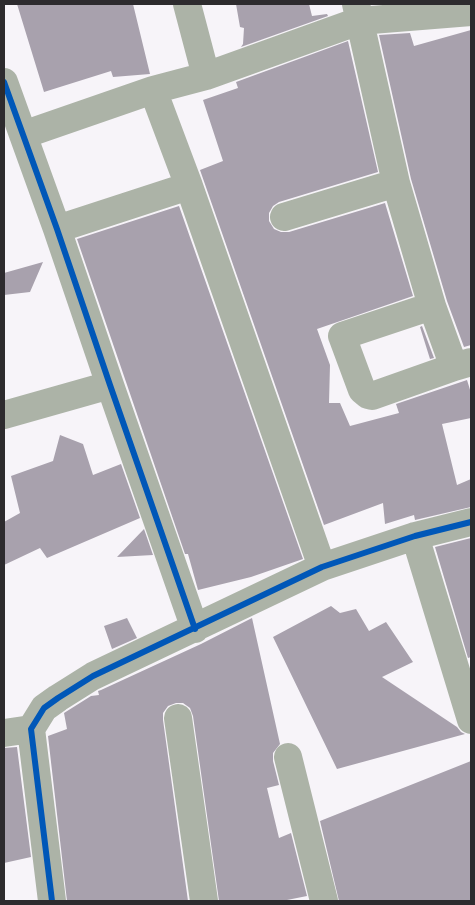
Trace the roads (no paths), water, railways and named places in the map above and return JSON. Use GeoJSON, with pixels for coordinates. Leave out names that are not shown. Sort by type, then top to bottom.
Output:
{"type":"FeatureCollection","features":[{"type":"Feature","properties":{"kind":"street"},"geometry":{"type":"LineString","coordinates":[[187,4],[206,76]]}},
{"type":"Feature","properties":{"kind":"street"},"geometry":{"type":"LineString","coordinates":[[357,12],[396,183],[432,306],[462,365],[372,396],[368,395],[362,390],[342,336],[432,306]]}},
{"type":"Feature","properties":{"kind":"street"},"geometry":{"type":"LineString","coordinates":[[23,135],[153,90],[206,76],[357,12],[471,12]]}},
{"type":"Feature","properties":{"kind":"street"},"geometry":{"type":"LineString","coordinates":[[4,82],[57,229],[195,629]]}},
{"type":"Feature","properties":{"kind":"street"},"geometry":{"type":"LineString","coordinates":[[153,90],[189,186],[322,567]]}},
{"type":"Feature","properties":{"kind":"street"},"geometry":{"type":"LineString","coordinates":[[284,217],[396,183]]}},
{"type":"Feature","properties":{"kind":"street"},"geometry":{"type":"LineString","coordinates":[[57,229],[189,186]]}},
{"type":"Feature","properties":{"kind":"street"},"geometry":{"type":"LineString","coordinates":[[4,415],[110,385]]}},
{"type":"Feature","properties":{"kind":"street"},"geometry":{"type":"LineString","coordinates":[[52,901],[31,729],[44,708],[93,676],[322,567],[415,536],[471,522]]}},
{"type":"Feature","properties":{"kind":"street"},"geometry":{"type":"LineString","coordinates":[[415,536],[463,669],[471,720]]}},
{"type":"Feature","properties":{"kind":"street"},"geometry":{"type":"LineString","coordinates":[[178,718],[204,901]]}},
{"type":"Feature","properties":{"kind":"street"},"geometry":{"type":"LineString","coordinates":[[4,733],[31,729]]}},
{"type":"Feature","properties":{"kind":"street"},"geometry":{"type":"LineString","coordinates":[[288,757],[324,901]]}}]}
